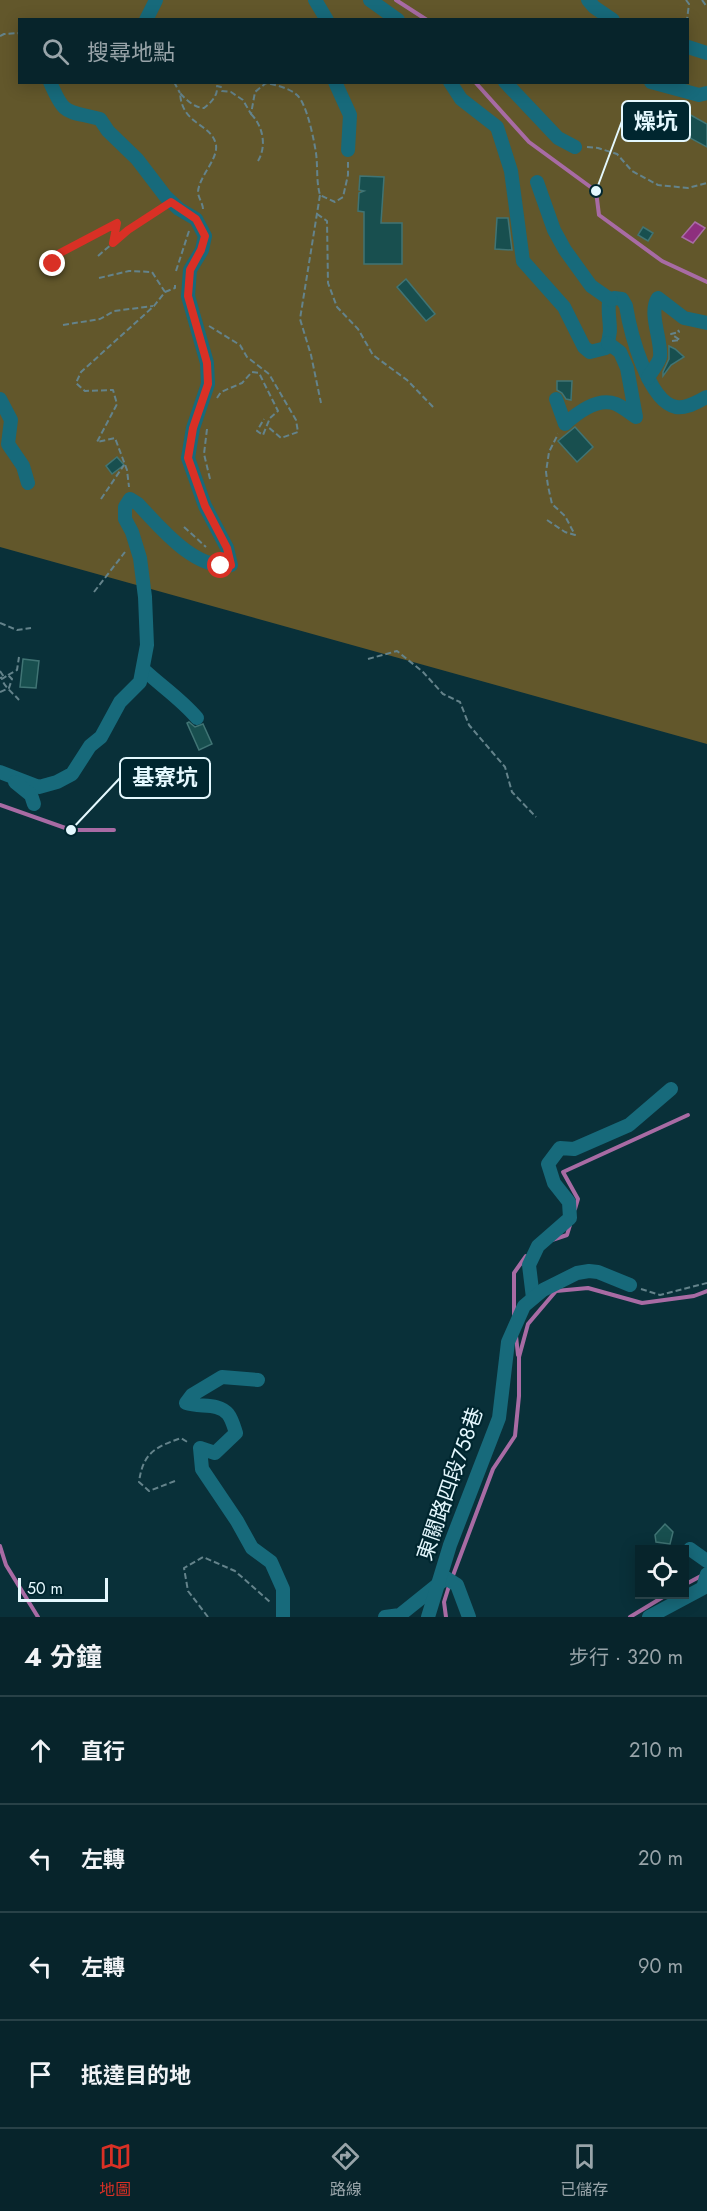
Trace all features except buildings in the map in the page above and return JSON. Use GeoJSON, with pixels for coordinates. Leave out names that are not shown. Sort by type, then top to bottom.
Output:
{"type":"FeatureCollection","features":[{"type":"Feature","properties":{"kind":"street"},"geometry":{"type":"LineString","coordinates":[[147,18],[156,0]]}},
{"type":"Feature","properties":{"kind":"street"},"geometry":{"type":"LineString","coordinates":[[315,0],[326,18]]}},
{"type":"Feature","properties":{"kind":"street"},"geometry":{"type":"LineString","coordinates":[[370,0],[394,18]]}},
{"type":"Feature","properties":{"kind":"street"},"geometry":{"type":"LineString","coordinates":[[588,0],[610,18]]}},
{"type":"Feature","properties":{"kind":"street"},"geometry":{"type":"LineString","coordinates":[[689,48],[707,53]]}},
{"type":"Feature","properties":{"kind":"street"},"geometry":{"type":"LineString","coordinates":[[4,773],[39,787],[57,782],[72,774],[90,746],[101,737],[120,702],[140,682],[147,645],[146,597],[140,558],[125,519],[125,507],[130,499],[138,504],[183,549],[221,566],[231,565],[227,548],[205,506],[188,458],[193,428],[208,384],[207,363],[188,296],[190,270],[201,250],[205,236],[196,219],[171,202],[100,119],[68,113],[59,103],[51,84]]}},
{"type":"Feature","properties":{"kind":"street"},"geometry":{"type":"LineString","coordinates":[[336,84],[350,115],[348,150]]}},
{"type":"Feature","properties":{"kind":"street"},"geometry":{"type":"LineString","coordinates":[[451,84],[461,99],[497,127],[511,171],[523,261],[564,307],[584,347],[590,352],[606,348],[611,326],[607,314],[609,302],[614,298],[622,299],[650,386],[660,397],[675,407],[688,406],[707,397]]}},
{"type":"Feature","properties":{"kind":"street"},"geometry":{"type":"LineString","coordinates":[[507,84],[558,138],[575,147]]}},
{"type":"Feature","properties":{"kind":"street"},"geometry":{"type":"LineString","coordinates":[[658,84],[699,95],[707,93]]}},
{"type":"Feature","properties":{"kind":"street"},"geometry":{"type":"LineString","coordinates":[[537,182],[554,230],[565,250],[591,286],[611,300]]}},
{"type":"Feature","properties":{"kind":"street"},"geometry":{"type":"LineString","coordinates":[[648,378],[660,358],[655,312],[655,302],[658,298],[684,318],[707,323]]}},
{"type":"Feature","properties":{"kind":"street"},"geometry":{"type":"LineString","coordinates":[[556,399],[565,424],[579,411],[597,404],[614,403],[636,417],[627,368],[620,352],[608,343]]}},
{"type":"Feature","properties":{"kind":"street"},"geometry":{"type":"LineString","coordinates":[[0,399],[11,420],[8,444],[23,466],[28,483]]}},
{"type":"Feature","properties":{"kind":"street"},"geometry":{"type":"LineString","coordinates":[[143,669],[184,703],[197,718]]}},
{"type":"Feature","properties":{"kind":"street"},"geometry":{"type":"LineString","coordinates":[[4,773],[31,795],[34,804]]}},
{"type":"Feature","properties":{"kind":"street"},"geometry":{"type":"LineString","coordinates":[[534,1298],[529,1265],[538,1246],[570,1218],[569,1202],[554,1183],[548,1164],[560,1148],[574,1149],[629,1125],[670,1089]]}},
{"type":"Feature","properties":{"kind":"street","name":"東關路四段758巷"},"geometry":{"type":"LineString","coordinates":[[428,1617],[450,1545],[499,1418],[508,1342],[524,1306],[543,1290],[577,1273],[598,1272],[630,1285]]}},
{"type":"Feature","properties":{"kind":"street"},"geometry":{"type":"LineString","coordinates":[[258,1380],[222,1377],[192,1395],[186,1403],[197,1407],[214,1405],[228,1414],[236,1433],[215,1453],[200,1448],[202,1469],[252,1548],[271,1562],[283,1589],[284,1616]]}},
{"type":"Feature","properties":{"kind":"street"},"geometry":{"type":"LineString","coordinates":[[690,1549],[707,1561]]}},
{"type":"Feature","properties":{"kind":"street"},"geometry":{"type":"LineString","coordinates":[[649,1617],[703,1588],[707,1574]]}},
{"type":"Feature","properties":{"kind":"street","name":"東關路四段758巷"},"geometry":{"type":"LineString","coordinates":[[385,1617],[400,1615],[446,1578],[457,1585],[469,1617]]}},
{"type":"Feature","properties":{"kind":"path"},"geometry":{"type":"LineString","coordinates":[[686,0],[689,4],[687,18]]}},
{"type":"Feature","properties":{"kind":"path"},"geometry":{"type":"LineString","coordinates":[[702,0],[707,7]]}},
{"type":"Feature","properties":{"kind":"path"},"geometry":{"type":"LineString","coordinates":[[0,36],[18,33]]}},
{"type":"Feature","properties":{"kind":"path"},"geometry":{"type":"LineString","coordinates":[[175,84],[187,101],[199,108],[204,108],[211,103],[217,92],[217,86],[221,87],[222,91],[231,92],[243,100],[262,131],[262,155],[258,161]]}},
{"type":"Feature","properties":{"kind":"path"},"geometry":{"type":"LineString","coordinates":[[251,114],[255,92],[265,84]]}},
{"type":"Feature","properties":{"kind":"path"},"geometry":{"type":"LineString","coordinates":[[270,84],[298,95],[305,107],[317,154],[316,181],[320,195],[300,319],[311,355],[321,403]]}},
{"type":"Feature","properties":{"kind":"path"},"geometry":{"type":"LineString","coordinates":[[130,499],[127,470],[115,438],[97,442],[117,404],[112,390],[85,391],[76,383],[81,372],[154,306],[165,292],[175,288],[176,268],[183,244],[189,228],[204,208],[198,193],[207,168],[215,158],[216,144],[212,135],[188,116],[183,108],[180,93]]}},
{"type":"Feature","properties":{"kind":"path"},"geometry":{"type":"LineString","coordinates":[[575,147],[598,148],[617,154],[632,171],[658,185],[688,188],[707,183]]}},
{"type":"Feature","properties":{"kind":"path"},"geometry":{"type":"LineString","coordinates":[[320,195],[335,202],[343,197],[348,175],[348,150]]}},
{"type":"Feature","properties":{"kind":"path"},"geometry":{"type":"LineString","coordinates":[[98,256],[128,230],[171,202]]}},
{"type":"Feature","properties":{"kind":"path"},"geometry":{"type":"LineString","coordinates":[[317,214],[327,221],[328,283],[337,307],[358,329],[373,355],[406,380],[435,409]]}},
{"type":"Feature","properties":{"kind":"path"},"geometry":{"type":"LineString","coordinates":[[53,264],[60,253],[117,223],[113,243]]}},
{"type":"Feature","properties":{"kind":"path"},"geometry":{"type":"LineString","coordinates":[[99,278],[129,272],[152,272],[165,292]]}},
{"type":"Feature","properties":{"kind":"path"},"geometry":{"type":"LineString","coordinates":[[63,325],[99,320],[114,311],[154,306]]}},
{"type":"Feature","properties":{"kind":"path"},"geometry":{"type":"LineString","coordinates":[[195,319],[240,345],[247,357],[269,374],[296,420],[298,432],[281,438],[267,426]]}},
{"type":"Feature","properties":{"kind":"path"},"geometry":{"type":"LineString","coordinates":[[659,353],[665,340],[680,340],[672,334],[679,332],[677,329]]}},
{"type":"Feature","properties":{"kind":"path"},"geometry":{"type":"LineString","coordinates":[[217,399],[221,392],[242,383],[252,372],[259,373],[278,411],[270,418],[263,435],[257,431],[264,419]]}},
{"type":"Feature","properties":{"kind":"path"},"geometry":{"type":"LineString","coordinates":[[209,421],[204,454],[211,486]]}},
{"type":"Feature","properties":{"kind":"path"},"geometry":{"type":"LineString","coordinates":[[547,520],[565,532],[575,535],[565,516],[552,504],[546,472],[549,452],[565,424]]}},
{"type":"Feature","properties":{"kind":"path"},"geometry":{"type":"LineString","coordinates":[[101,499],[124,465]]}},
{"type":"Feature","properties":{"kind":"path"},"geometry":{"type":"LineString","coordinates":[[94,592],[120,558],[136,545]]}},
{"type":"Feature","properties":{"kind":"path"},"geometry":{"type":"LineString","coordinates":[[0,623],[17,630],[30,628]]}},
{"type":"Feature","properties":{"kind":"path"},"geometry":{"type":"LineString","coordinates":[[368,659],[397,651],[423,672],[443,694],[460,702],[469,725],[505,767],[512,792],[536,817]]}},
{"type":"Feature","properties":{"kind":"path"},"geometry":{"type":"LineString","coordinates":[[19,657],[17,670],[2,679],[3,684],[19,700]]}},
{"type":"Feature","properties":{"kind":"path"},"geometry":{"type":"LineString","coordinates":[[0,671],[4,677],[12,679],[9,688],[0,692]]}},
{"type":"Feature","properties":{"kind":"path"},"geometry":{"type":"LineString","coordinates":[[630,1285],[660,1295],[707,1283]]}},
{"type":"Feature","properties":{"kind":"path"},"geometry":{"type":"LineString","coordinates":[[175,1481],[149,1491],[139,1482],[141,1469],[155,1448],[164,1444],[181,1438],[200,1448]]}},
{"type":"Feature","properties":{"kind":"path"},"geometry":{"type":"LineString","coordinates":[[208,1617],[188,1591],[184,1568],[203,1557],[235,1570],[284,1616]]}},
{"type":"Feature","properties":{"kind":"shaded area"},"geometry":{"type":"Polygon","coordinates":[[[0,0],[707,0],[707,744],[0,547],[0,0]]]}},
{"type":"Feature","properties":{"kind":"shaded area"},"geometry":{"type":"Polygon","coordinates":[[[695,222],[705,228],[693,243],[682,237],[695,222]]]}},
{"type":"Feature","properties":{"kind":"waterway"},"geometry":{"type":"LineString","coordinates":[[396,0],[424,18]]}},
{"type":"Feature","properties":{"kind":"waterway"},"geometry":{"type":"LineString","coordinates":[[477,84],[529,142],[596,191],[599,215],[662,261],[707,282]]}},
{"type":"Feature","properties":{"kind":"waterway"},"geometry":{"type":"LineString","coordinates":[[0,805],[71,830],[114,830]]}},
{"type":"Feature","properties":{"kind":"waterway"},"geometry":{"type":"LineString","coordinates":[[575,1209],[578,1199],[563,1172],[688,1115]]}},
{"type":"Feature","properties":{"kind":"waterway"},"geometry":{"type":"LineString","coordinates":[[552,1240],[567,1235],[570,1225]]}},
{"type":"Feature","properties":{"kind":"waterway"},"geometry":{"type":"LineString","coordinates":[[514,1316],[514,1273],[526,1256]]}},
{"type":"Feature","properties":{"kind":"waterway"},"geometry":{"type":"LineString","coordinates":[[452,1578],[493,1469],[515,1436],[519,1396],[519,1357],[528,1324],[556,1291],[588,1288],[642,1303],[694,1296],[707,1291]]}},
{"type":"Feature","properties":{"kind":"waterway"},"geometry":{"type":"LineString","coordinates":[[516,1336],[518,1355]]}},
{"type":"Feature","properties":{"kind":"waterway"},"geometry":{"type":"LineString","coordinates":[[0,1546],[6,1565],[38,1617]]}},
{"type":"Feature","properties":{"kind":"waterway"},"geometry":{"type":"LineString","coordinates":[[689,1582],[701,1576]]}},
{"type":"Feature","properties":{"kind":"waterway"},"geometry":{"type":"LineString","coordinates":[[446,1617],[444,1602],[449,1586]]}},
{"type":"Feature","properties":{"kind":"waterway"},"geometry":{"type":"LineString","coordinates":[[630,1617],[660,1599]]}},
{"type":"Feature","properties":{"kind":"place","name":"燥坑"},"geometry":{"type":"Point","coordinates":[596,191]}},
{"type":"Feature","properties":{"kind":"place","name":"基寮坑"},"geometry":{"type":"Point","coordinates":[71,830]}},
{"type":"Feature","properties":{"kind":"route"},"geometry":{"type":"LineString","coordinates":[[53,264],[60,253],[117,223],[113,243],[128,230],[171,202],[196,219],[205,236],[201,250],[190,270],[188,296],[207,363],[208,384],[193,428],[188,458],[205,506],[227,548],[231,565],[221,566]]}}]}
